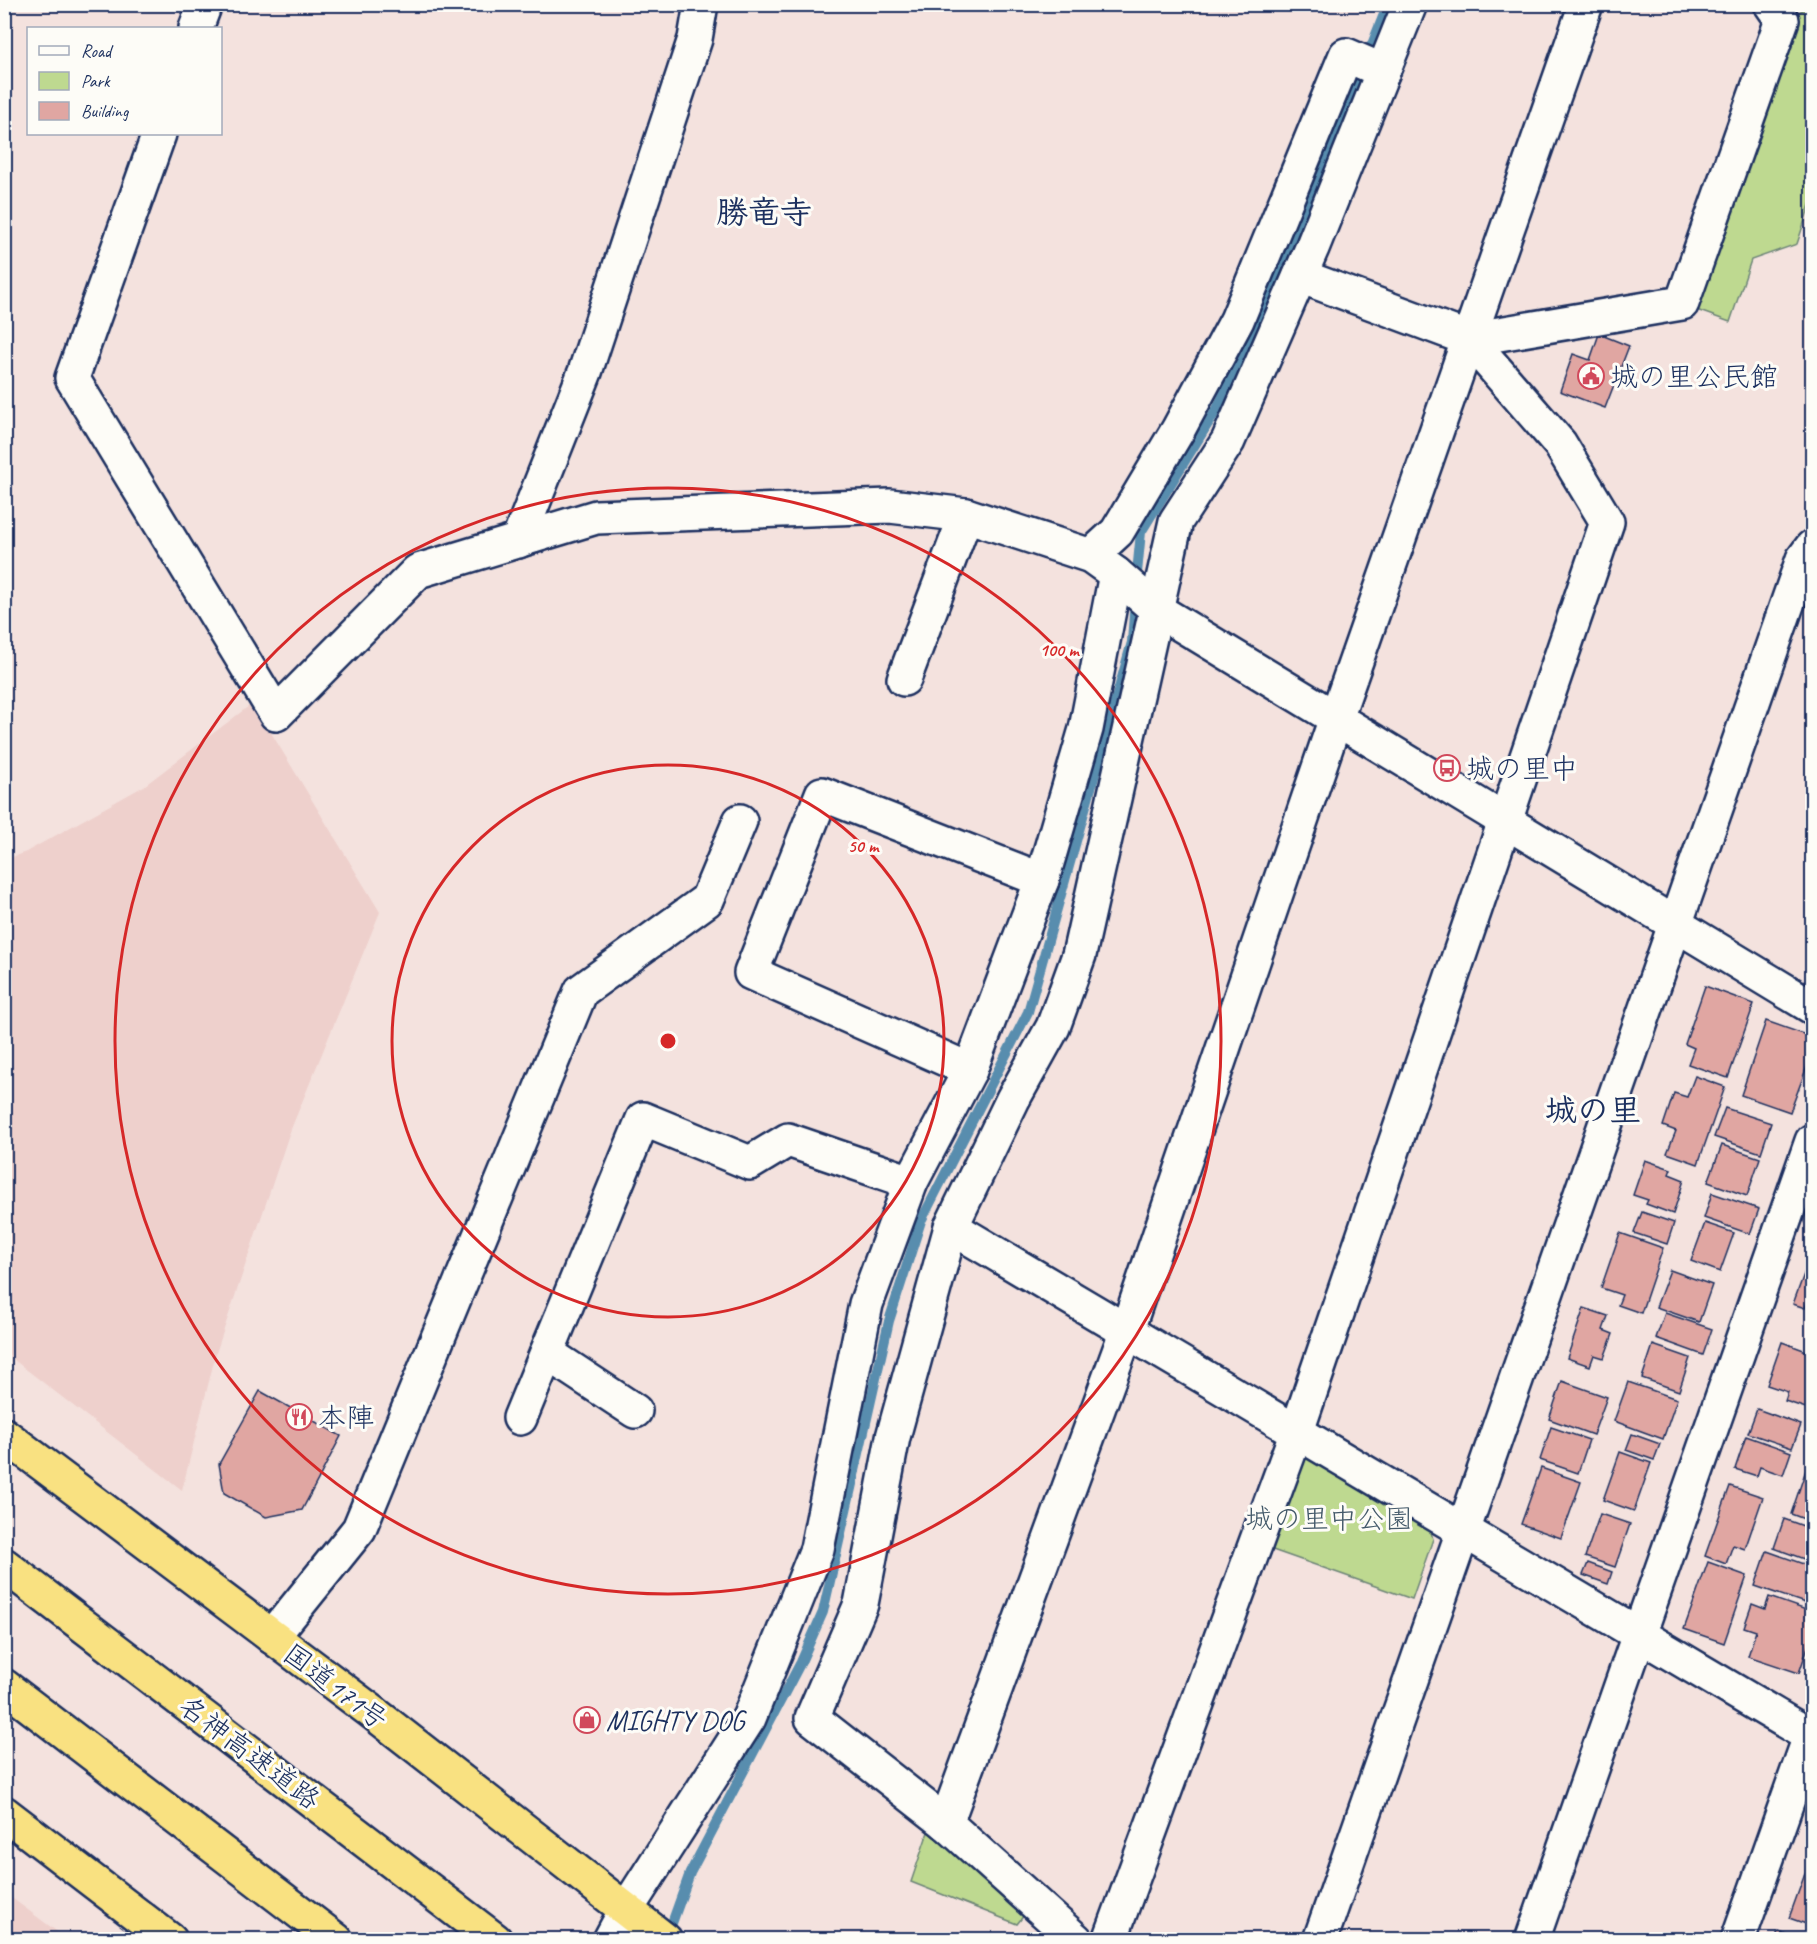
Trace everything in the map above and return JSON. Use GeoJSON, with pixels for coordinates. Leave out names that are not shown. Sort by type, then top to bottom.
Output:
{"type":"FeatureCollection","features":[{"type":"Feature","properties":{"kind":"highway","name":"国道171号"},"geometry":{"type":"LineString","coordinates":[[4,1435],[272,1637],[665,1940]]}},
{"type":"Feature","properties":{"kind":"highway","name":"名神高速道路"},"geometry":{"type":"LineString","coordinates":[[4,1564],[495,1940]]}},
{"type":"Feature","properties":{"kind":"highway"},"geometry":{"type":"LineString","coordinates":[[4,1686],[336,1940]]}},
{"type":"Feature","properties":{"kind":"highway"},"geometry":{"type":"LineString","coordinates":[[4,1813],[170,1940]]}},
{"type":"Feature","properties":{"kind":"street"},"geometry":{"type":"LineString","coordinates":[[196,27],[205,4]]}},
{"type":"Feature","properties":{"kind":"street"},"geometry":{"type":"LineString","coordinates":[[518,541],[585,372],[695,39],[701,4]]}},
{"type":"Feature","properties":{"kind":"street"},"geometry":{"type":"LineString","coordinates":[[1076,1940],[946,1823],[812,1718],[861,1604],[893,1437],[951,1227],[1013,1099],[1053,1027],[1079,955],[1176,521],[1228,441],[1300,276],[1410,4]]}},
{"type":"Feature","properties":{"kind":"street"},"geometry":{"type":"LineString","coordinates":[[946,1823],[1127,1330],[1336,718],[1586,4]]}},
{"type":"Feature","properties":{"kind":"street"},"geometry":{"type":"LineString","coordinates":[[1468,339],[1682,303],[1782,20],[1771,4]]}},
{"type":"Feature","properties":{"kind":"street"},"geometry":{"type":"LineString","coordinates":[[610,1940],[626,1910],[749,1718],[817,1549],[866,1304],[910,1182],[970,1070],[1042,880],[1086,729],[1104,565],[1117,532],[1178,430],[1237,320],[1346,55],[1383,71]]}},
{"type":"Feature","properties":{"kind":"street"},"geometry":{"type":"LineString","coordinates":[[159,135],[72,378],[276,714],[418,571],[596,517],[890,506],[966,515],[1104,565],[1157,610],[1812,1007]]}},
{"type":"Feature","properties":{"kind":"street"},"geometry":{"type":"LineString","coordinates":[[1110,1940],[1297,1431],[1607,522],[1560,444],[1468,339],[1300,276]]}},
{"type":"Feature","properties":{"kind":"street"},"geometry":{"type":"LineString","coordinates":[[904,679],[966,515]]}},
{"type":"Feature","properties":{"kind":"street"},"geometry":{"type":"LineString","coordinates":[[1320,1940],[1803,559],[1812,547]]}},
{"type":"Feature","properties":{"kind":"street"},"geometry":{"type":"LineString","coordinates":[[970,1070],[752,973],[822,794],[1042,880]]}},
{"type":"Feature","properties":{"kind":"street"},"geometry":{"type":"LineString","coordinates":[[272,1637],[359,1529],[581,991],[707,900],[740,821]]}},
{"type":"Feature","properties":{"kind":"street"},"geometry":{"type":"LineString","coordinates":[[520,1418],[643,1119],[750,1163],[788,1140],[910,1182]]}},
{"type":"Feature","properties":{"kind":"street"},"geometry":{"type":"LineString","coordinates":[[1532,1940],[1812,1141]]}},
{"type":"Feature","properties":{"kind":"street"},"geometry":{"type":"LineString","coordinates":[[951,1227],[1812,1735],[1738,1940]]}},
{"type":"Feature","properties":{"kind":"street"},"geometry":{"type":"LineString","coordinates":[[547,1353],[635,1411]]}},
{"type":"Feature","properties":{"kind":"shaded area"},"geometry":{"type":"Polygon","coordinates":[[[253,703],[380,912],[289,1134],[216,1353],[182,1490],[5,1353],[4,860],[26,852],[144,786],[253,703]]]}},
{"type":"Feature","properties":{"kind":"shaded area"},"geometry":{"type":"Polygon","coordinates":[[[5,1893],[67,1939],[5,1939],[5,1893]]]}},
{"type":"Feature","properties":{"kind":"green space"},"geometry":{"type":"Polygon","coordinates":[[[1812,5],[1812,199],[1797,244],[1751,260],[1730,322],[1691,308],[1795,14],[1812,5]]]}},
{"type":"Feature","properties":{"kind":"green space","name":"城の里中公園"},"geometry":{"type":"Polygon","coordinates":[[[1303,1446],[1428,1522],[1433,1539],[1412,1599],[1267,1548],[1303,1446]]]}},
{"type":"Feature","properties":{"kind":"green space"},"geometry":{"type":"Polygon","coordinates":[[[930,1826],[1029,1909],[1017,1924],[911,1882],[930,1826]]]}},
{"type":"Feature","properties":{"kind":"building","name":"城の里公民館"},"geometry":{"type":"Polygon","coordinates":[[[1599,334],[1629,346],[1605,408],[1560,391],[1573,354],[1590,360],[1599,334]]]}},
{"type":"Feature","properties":{"kind":"building"},"geometry":{"type":"Polygon","coordinates":[[[1705,986],[1754,1004],[1728,1078],[1688,1064],[1694,1048],[1685,1044],[1705,986]]]}},
{"type":"Feature","properties":{"kind":"building"},"geometry":{"type":"Polygon","coordinates":[[[1766,1021],[1812,1037],[1812,1053],[1790,1112],[1741,1095],[1766,1021]]]}},
{"type":"Feature","properties":{"kind":"building"},"geometry":{"type":"Polygon","coordinates":[[[1695,1076],[1725,1087],[1698,1164],[1667,1153],[1676,1131],[1663,1126],[1674,1093],[1687,1097],[1695,1076]]]}},
{"type":"Feature","properties":{"kind":"building"},"geometry":{"type":"Polygon","coordinates":[[[1725,1108],[1771,1123],[1761,1153],[1714,1137],[1725,1108]]]}},
{"type":"Feature","properties":{"kind":"building"},"geometry":{"type":"Polygon","coordinates":[[[1722,1145],[1760,1158],[1747,1196],[1708,1182],[1722,1145]]]}},
{"type":"Feature","properties":{"kind":"building"},"geometry":{"type":"Polygon","coordinates":[[[1645,1160],[1671,1169],[1669,1174],[1684,1180],[1673,1214],[1646,1204],[1648,1200],[1633,1195],[1645,1160]]]}},
{"type":"Feature","properties":{"kind":"building"},"geometry":{"type":"Polygon","coordinates":[[[1712,1193],[1759,1209],[1750,1234],[1704,1218],[1712,1193]]]}},
{"type":"Feature","properties":{"kind":"building"},"geometry":{"type":"Polygon","coordinates":[[[1642,1212],[1674,1223],[1667,1244],[1634,1233],[1642,1212]]]}},
{"type":"Feature","properties":{"kind":"building"},"geometry":{"type":"Polygon","coordinates":[[[1705,1223],[1734,1233],[1720,1272],[1691,1261],[1705,1223]]]}},
{"type":"Feature","properties":{"kind":"building"},"geometry":{"type":"Polygon","coordinates":[[[1620,1233],[1663,1248],[1641,1313],[1618,1305],[1622,1295],[1601,1288],[1620,1233]]]}},
{"type":"Feature","properties":{"kind":"building"},"geometry":{"type":"Polygon","coordinates":[[[1811,1255],[1812,1305],[1807,1303],[1805,1308],[1793,1304],[1811,1255]]]}},
{"type":"Feature","properties":{"kind":"building"},"geometry":{"type":"Polygon","coordinates":[[[1670,1270],[1712,1285],[1699,1322],[1656,1307],[1670,1270]]]}},
{"type":"Feature","properties":{"kind":"building"},"geometry":{"type":"Polygon","coordinates":[[[1584,1308],[1608,1316],[1603,1330],[1613,1334],[1604,1358],[1594,1355],[1590,1366],[1567,1358],[1584,1308]]]}},
{"type":"Feature","properties":{"kind":"building"},"geometry":{"type":"Polygon","coordinates":[[[1665,1313],[1712,1329],[1703,1355],[1656,1338],[1665,1313]]]}},
{"type":"Feature","properties":{"kind":"building"},"geometry":{"type":"Polygon","coordinates":[[[1782,1342],[1812,1353],[1812,1400],[1809,1409],[1785,1401],[1788,1392],[1767,1385],[1782,1342]]]}},
{"type":"Feature","properties":{"kind":"building"},"geometry":{"type":"Polygon","coordinates":[[[1653,1345],[1690,1358],[1679,1391],[1642,1378],[1653,1345]]]}},
{"type":"Feature","properties":{"kind":"building"},"geometry":{"type":"Polygon","coordinates":[[[1562,1381],[1607,1397],[1593,1435],[1549,1419],[1562,1381]]]}},
{"type":"Feature","properties":{"kind":"building"},"geometry":{"type":"Polygon","coordinates":[[[1628,1382],[1677,1399],[1663,1439],[1614,1421],[1628,1382]]]}},
{"type":"Feature","properties":{"kind":"building"},"geometry":{"type":"Polygon","coordinates":[[[260,1391],[341,1436],[302,1510],[266,1517],[224,1493],[219,1464],[260,1391]]]}},
{"type":"Feature","properties":{"kind":"building"},"geometry":{"type":"Polygon","coordinates":[[[1757,1409],[1801,1425],[1792,1448],[1748,1433],[1757,1409]]]}},
{"type":"Feature","properties":{"kind":"building"},"geometry":{"type":"Polygon","coordinates":[[[1551,1427],[1589,1440],[1578,1473],[1540,1460],[1551,1427]]]}},
{"type":"Feature","properties":{"kind":"building"},"geometry":{"type":"Polygon","coordinates":[[[1632,1434],[1660,1444],[1654,1460],[1626,1450],[1632,1434]]]}},
{"type":"Feature","properties":{"kind":"building"},"geometry":{"type":"Polygon","coordinates":[[[1746,1436],[1791,1452],[1783,1475],[1760,1467],[1757,1476],[1735,1469],[1746,1436]]]}},
{"type":"Feature","properties":{"kind":"building"},"geometry":{"type":"Polygon","coordinates":[[[1620,1452],[1651,1463],[1634,1511],[1603,1500],[1620,1452]]]}},
{"type":"Feature","properties":{"kind":"building"},"geometry":{"type":"Polygon","coordinates":[[[1812,1452],[1812,1522],[1791,1514],[1812,1452]]]}},
{"type":"Feature","properties":{"kind":"building"},"geometry":{"type":"Polygon","coordinates":[[[1541,1468],[1581,1482],[1561,1538],[1521,1524],[1541,1468]]]}},
{"type":"Feature","properties":{"kind":"building"},"geometry":{"type":"Polygon","coordinates":[[[1730,1486],[1763,1497],[1745,1549],[1733,1545],[1726,1564],[1705,1556],[1730,1486]]]}},
{"type":"Feature","properties":{"kind":"building"},"geometry":{"type":"Polygon","coordinates":[[[1600,1514],[1630,1524],[1615,1567],[1585,1557],[1600,1514]]]}},
{"type":"Feature","properties":{"kind":"building"},"geometry":{"type":"Polygon","coordinates":[[[1784,1519],[1812,1529],[1812,1562],[1774,1548],[1784,1519]]]}},
{"type":"Feature","properties":{"kind":"building"},"geometry":{"type":"Polygon","coordinates":[[[1767,1551],[1812,1567],[1812,1582],[1805,1603],[1755,1586],[1767,1551]]]}},
{"type":"Feature","properties":{"kind":"building"},"geometry":{"type":"Polygon","coordinates":[[[1708,1562],[1747,1576],[1724,1643],[1684,1629],[1708,1562]]]}},
{"type":"Feature","properties":{"kind":"building"},"geometry":{"type":"Polygon","coordinates":[[[1588,1563],[1612,1572],[1608,1584],[1583,1575],[1588,1563]]]}},
{"type":"Feature","properties":{"kind":"building"},"geometry":{"type":"Polygon","coordinates":[[[1769,1597],[1812,1612],[1812,1635],[1799,1673],[1748,1656],[1756,1631],[1744,1627],[1752,1604],[1765,1609],[1769,1597]]]}},
{"type":"Feature","properties":{"kind":"building"},"geometry":{"type":"Polygon","coordinates":[[[1812,1858],[1812,1926],[1789,1918],[1812,1858]]]}},
{"type":"Feature","properties":{"kind":"building"},"geometry":{"type":"Polygon","coordinates":[[[1778,1931],[1802,1940],[1775,1940],[1778,1931]]]}},
{"type":"Feature","properties":{"kind":"waterway"},"geometry":{"type":"LineString","coordinates":[[1136,583],[1141,532],[1217,409],[1280,276],[1388,4]]}},
{"type":"Feature","properties":{"kind":"waterway"},"geometry":{"type":"LineString","coordinates":[[667,1937],[690,1873],[801,1662],[823,1612],[889,1321],[921,1221],[1028,1012],[1132,642],[1135,599]]}},
{"type":"Feature","properties":{"kind":"place","name":"城の里公民館"},"geometry":{"type":"Point","coordinates":[1591,376]}},
{"type":"Feature","properties":{"kind":"place","name":"城の里中"},"geometry":{"type":"Point","coordinates":[1447,768]}},
{"type":"Feature","properties":{"kind":"place","name":"本陣"},"geometry":{"type":"Point","coordinates":[299,1417]}},
{"type":"Feature","properties":{"kind":"place","name":"MIGHTY DOG"},"geometry":{"type":"Point","coordinates":[587,1720]}},
{"type":"Feature","properties":{"kind":"district","name":"勝竜寺"},"geometry":{"type":"Point","coordinates":[764,212]}},
{"type":"Feature","properties":{"kind":"district","name":"城の里"},"geometry":{"type":"Point","coordinates":[1593,1110]}}]}
